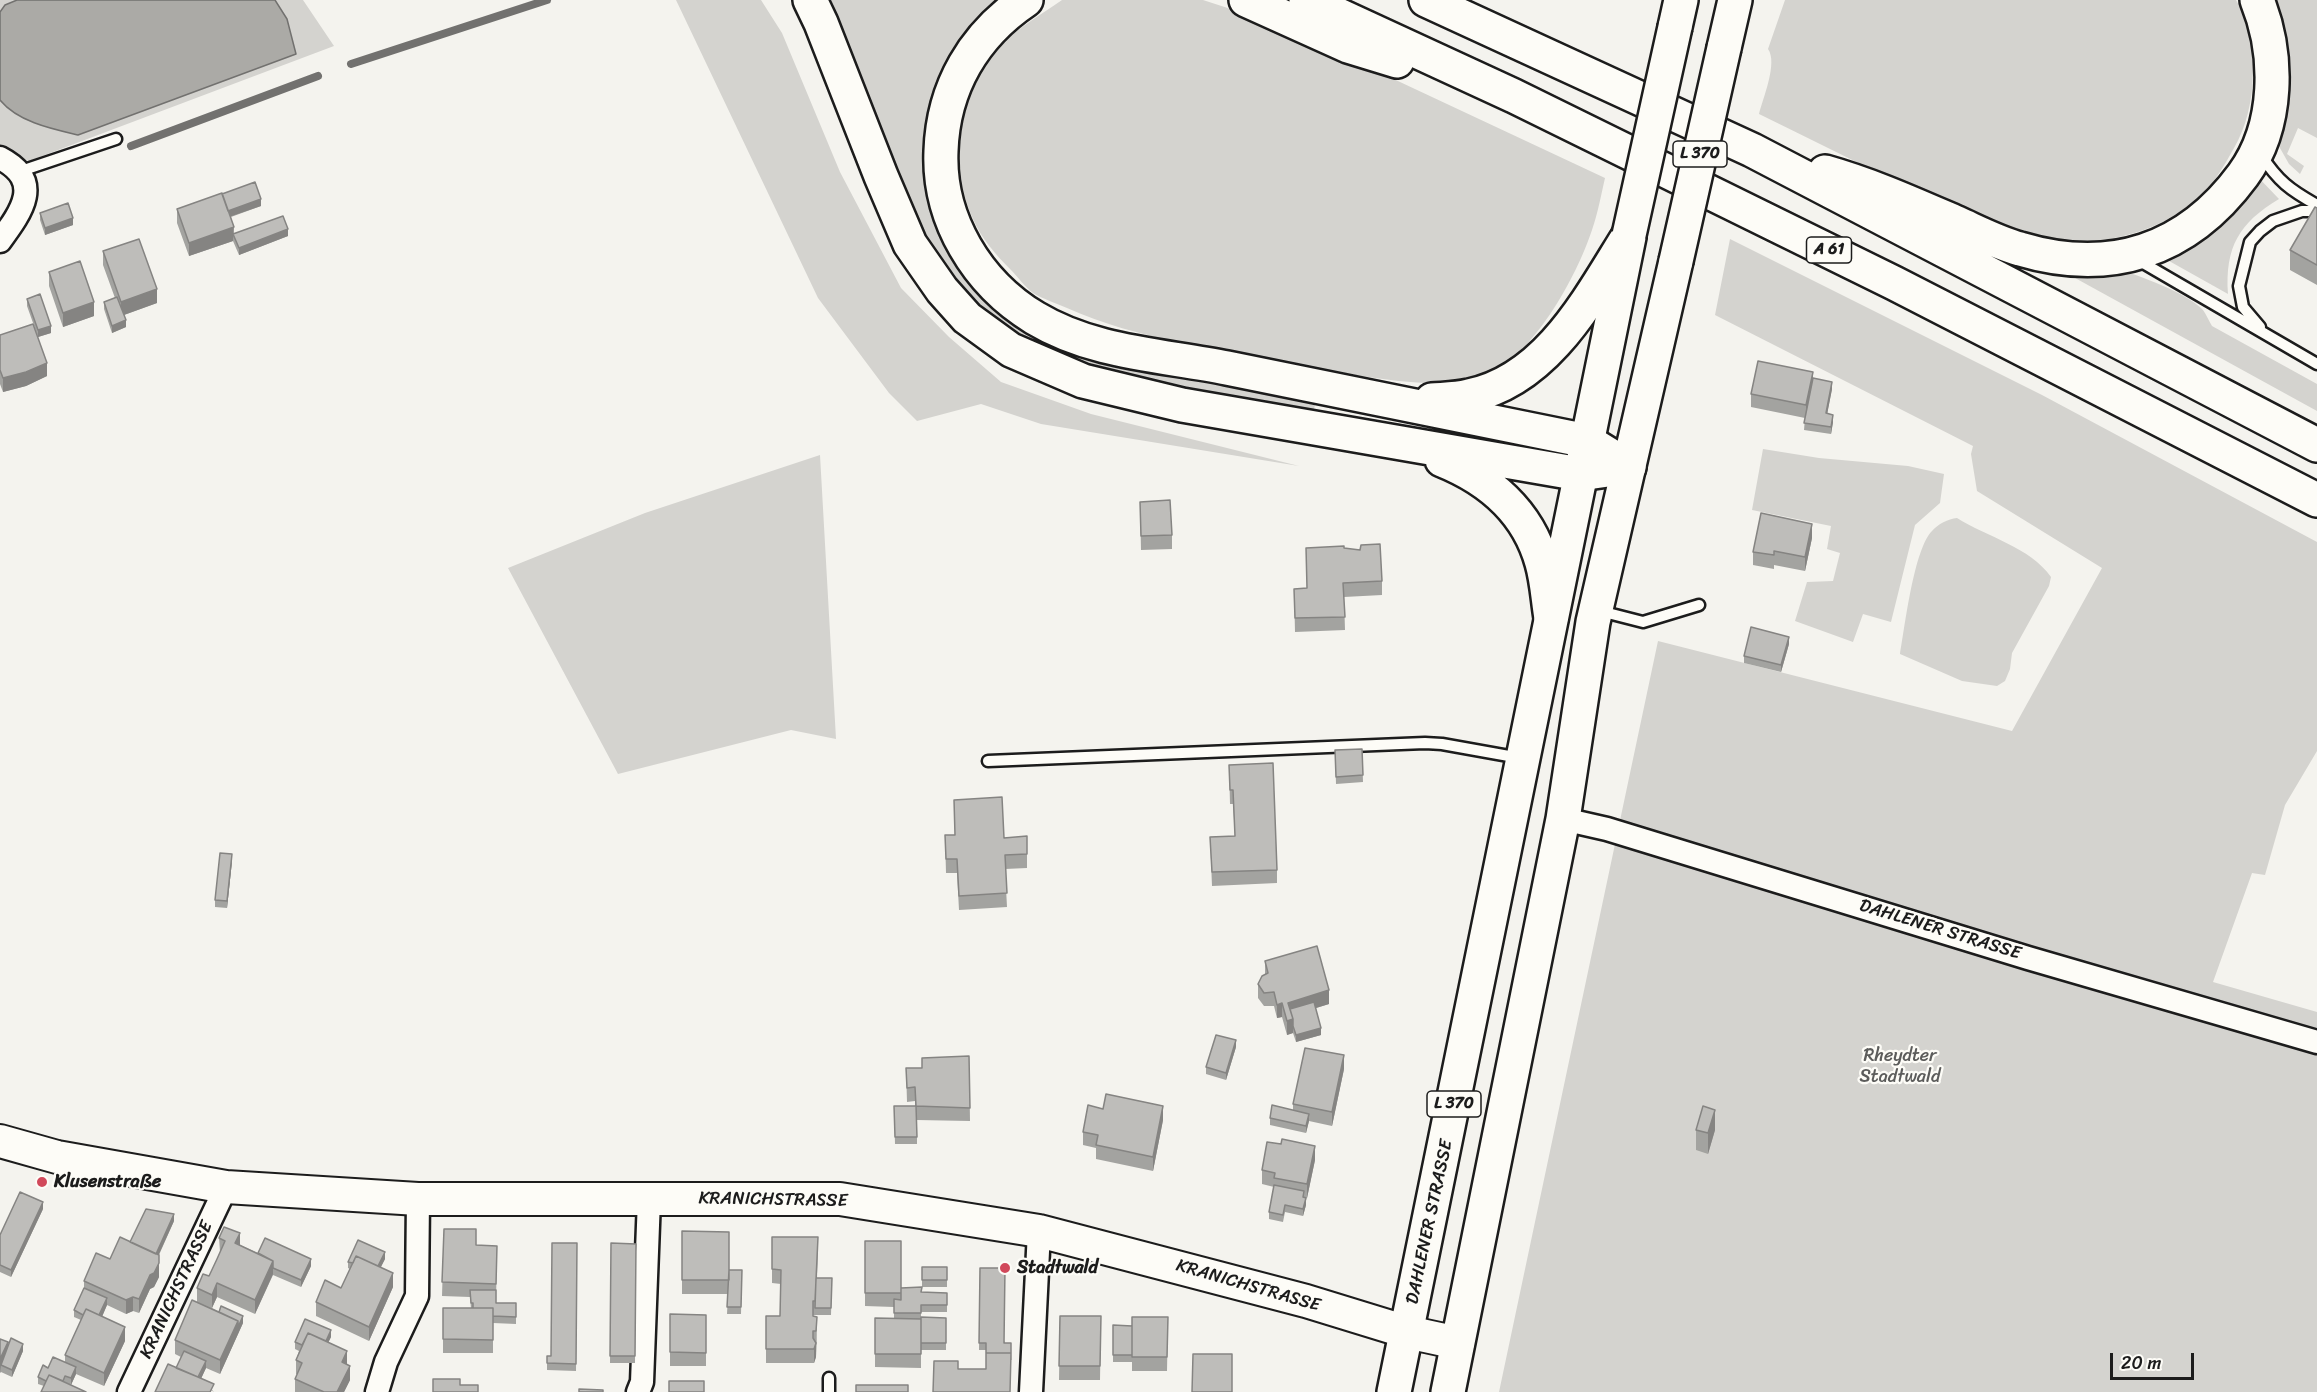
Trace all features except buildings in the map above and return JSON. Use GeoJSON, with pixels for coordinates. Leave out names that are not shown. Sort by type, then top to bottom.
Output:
{"type":"FeatureCollection","features":[{"type":"Feature","properties":{"kind":"main road"},"geometry":{"type":"LineString","coordinates":[[810,0],[910,244],[942,290],[967,318],[1011,350],[1083,381],[1182,405],[1580,474],[1629,467]]}},
{"type":"Feature","properties":{"kind":"main road"},"geometry":{"type":"LineString","coordinates":[[1026,0],[988,30],[952,89],[945,113],[940,168],[945,194],[962,241],[992,284],[1013,303],[1058,331],[1098,344],[1140,354],[1221,366],[1587,441],[1629,467]]}},
{"type":"Feature","properties":{"kind":"main road"},"geometry":{"type":"LineString","coordinates":[[1246,0],[1348,46],[1514,96]]}},
{"type":"Feature","properties":{"kind":"main road","name":"A 61"},"geometry":{"type":"LineString","coordinates":[[1306,0],[1514,96],[1894,282],[2317,500]]}},
{"type":"Feature","properties":{"kind":"main road"},"geometry":{"type":"LineString","coordinates":[[1426,0],[1752,150],[2317,445]]}},
{"type":"Feature","properties":{"kind":"main road","name":"L 370"},"geometry":{"type":"LineString","coordinates":[[1448,1392],[1563,819],[1596,611],[1735,0]]}},
{"type":"Feature","properties":{"kind":"main road"},"geometry":{"type":"LineString","coordinates":[[1752,150],[1868,184],[2018,249],[2075,261],[2131,256],[2170,241],[2204,218],[2234,187],[2258,150],[2271,96],[2272,66],[2268,37],[2257,0]]}},
{"type":"Feature","properties":{"kind":"main road","name":"L 370"},"geometry":{"type":"LineString","coordinates":[[1524,759],[1629,235],[1678,14]]}},
{"type":"Feature","properties":{"kind":"main road"},"geometry":{"type":"LineString","coordinates":[[1394,401],[1469,396],[1492,389],[1521,372],[1538,359],[1571,325],[1629,235]]}},
{"type":"Feature","properties":{"kind":"main road"},"geometry":{"type":"LineString","coordinates":[[1389,440],[1477,476],[1512,507],[1526,524],[1535,543],[1542,564],[1551,618]]}},
{"type":"Feature","properties":{"kind":"main road","name":"DAHLENER STRASSE"},"geometry":{"type":"LineString","coordinates":[[1394,1392],[1524,759]]}},
{"type":"Feature","properties":{"kind":"street"},"geometry":{"type":"LineString","coordinates":[[0,158],[18,172],[26,184],[24,204],[0,241]]}},
{"type":"Feature","properties":{"kind":"street","name":"DAHLENER STRASSE"},"geometry":{"type":"LineString","coordinates":[[1563,819],[1618,832],[2028,958],[2317,1042]]}},
{"type":"Feature","properties":{"kind":"street","name":"KRANICHSTRASSE"},"geometry":{"type":"LineString","coordinates":[[0,1141],[57,1157],[226,1187],[418,1199],[840,1199],[1039,1231],[1273,1292],[1407,1332],[1458,1343]]}},
{"type":"Feature","properties":{"kind":"street","name":"KRANICHSTRASSE"},"geometry":{"type":"LineString","coordinates":[[129,1392],[226,1187]]}},
{"type":"Feature","properties":{"kind":"street"},"geometry":{"type":"LineString","coordinates":[[638,1392],[642,1382],[649,1198]]}},
{"type":"Feature","properties":{"kind":"street"},"geometry":{"type":"LineString","coordinates":[[378,1392],[386,1362],[417,1296],[418,1199]]}},
{"type":"Feature","properties":{"kind":"street"},"geometry":{"type":"LineString","coordinates":[[1031,1392],[1039,1231]]}},
{"type":"Feature","properties":{"kind":"lane"},"geometry":{"type":"LineString","coordinates":[[18,172],[116,139]]}},
{"type":"Feature","properties":{"kind":"lane"},"geometry":{"type":"LineString","coordinates":[[2258,150],[2270,169],[2289,189],[2317,205]]}},
{"type":"Feature","properties":{"kind":"lane"},"geometry":{"type":"LineString","coordinates":[[2266,334],[2243,307],[2238,286],[2250,242],[2273,221],[2302,211],[2317,211]]}},
{"type":"Feature","properties":{"kind":"lane"},"geometry":{"type":"LineString","coordinates":[[2131,256],[2317,364]]}},
{"type":"Feature","properties":{"kind":"lane"},"geometry":{"type":"LineString","coordinates":[[1596,611],[1643,622],[1699,605]]}},
{"type":"Feature","properties":{"kind":"lane"},"geometry":{"type":"LineString","coordinates":[[997,772],[993,761],[1425,742],[1524,759]]}},
{"type":"Feature","properties":{"kind":"lane"},"geometry":{"type":"LineString","coordinates":[[829,1378],[829,1392]]}},
{"type":"Feature","properties":{"kind":"green space"},"geometry":{"type":"Polygon","coordinates":[[[0,0],[303,0],[334,46],[29,161],[0,148],[0,0]]]}},
{"type":"Feature","properties":{"kind":"green space"},"geometry":{"type":"Polygon","coordinates":[[[676,0],[761,0],[782,33],[840,172],[901,288],[949,337],[1001,382],[1091,414],[1299,466],[1041,424],[981,404],[917,421],[889,393],[818,298],[676,0]]]}},
{"type":"Feature","properties":{"kind":"green space"},"geometry":{"type":"Polygon","coordinates":[[[822,0],[1009,0],[928,138],[1020,320],[1316,399],[1313,415],[1068,366],[1010,337],[958,293],[926,246],[822,0]]]}},
{"type":"Feature","properties":{"kind":"green space"},"geometry":{"type":"Polygon","coordinates":[[[1062,0],[1203,0],[1243,13],[1321,45],[1605,178],[1592,230],[1564,292],[1535,334],[1502,366],[1484,376],[1442,383],[1364,376],[1150,336],[1094,319],[1033,293],[989,246],[973,219],[961,177],[961,132],[972,89],[994,52],[1017,31],[1062,0]]]}},
{"type":"Feature","properties":{"kind":"green space"},"geometry":{"type":"Polygon","coordinates":[[[1785,0],[2236,0],[2244,16],[2252,54],[2252,94],[2248,114],[2234,148],[2207,189],[2185,209],[2159,223],[2132,234],[2103,240],[2073,242],[2015,235],[1963,216],[1759,114],[1771,72],[1771,55],[1768,49],[1785,0]]]}},
{"type":"Feature","properties":{"kind":"green space"},"geometry":{"type":"Polygon","coordinates":[[[2269,0],[2317,0],[2317,138],[2298,128],[2287,154],[2304,166],[2300,174],[2289,164],[2276,141],[2269,0]]]}},
{"type":"Feature","properties":{"kind":"green space"},"geometry":{"type":"Polygon","coordinates":[[[2256,175],[2279,199],[2254,217],[2237,238],[2229,263],[2228,294],[2162,257],[2256,175]]]}},
{"type":"Feature","properties":{"kind":"green space","name":"Rheydter Stadtwald"},"geometry":{"type":"Polygon","coordinates":[[[1730,239],[2042,395],[2317,542],[2317,751],[2285,805],[2265,875],[2252,873],[2213,982],[2317,1012],[2317,1392],[1499,1392],[1658,641],[2012,731],[2102,568],[1977,491],[1971,454],[1973,446],[1715,315],[1730,239]]]}},
{"type":"Feature","properties":{"kind":"green space"},"geometry":{"type":"Polygon","coordinates":[[[2118,269],[2150,280],[2187,298],[2203,310],[2212,326],[2317,384],[2317,411],[2066,273],[2118,269]]]}},
{"type":"Feature","properties":{"kind":"green space"},"geometry":{"type":"Polygon","coordinates":[[[1763,449],[1819,458],[1908,466],[1944,474],[1940,503],[1915,525],[1891,622],[1863,614],[1853,642],[1795,621],[1807,582],[1833,581],[1840,553],[1827,549],[1831,526],[1752,510],[1763,449]]]}},
{"type":"Feature","properties":{"kind":"green space"},"geometry":{"type":"Polygon","coordinates":[[[820,455],[836,739],[791,730],[618,774],[508,568],[645,513],[820,455]]]}},
{"type":"Feature","properties":{"kind":"green space"},"geometry":{"type":"Polygon","coordinates":[[[1957,518],[2020,550],[2032,558],[2051,577],[2049,586],[2012,653],[2010,669],[2005,681],[1997,686],[1962,681],[1900,654],[1911,589],[1920,554],[1926,540],[1937,526],[1957,518]]]}},
{"type":"Feature","properties":{"kind":"shaded area"},"geometry":{"type":"Polygon","coordinates":[[[17,0],[275,0],[287,19],[296,54],[78,135],[26,119],[7,108],[0,100],[0,12],[5,5],[17,0]]]}},
{"type":"Feature","properties":{"kind":"waterway"},"geometry":{"type":"LineString","coordinates":[[351,64],[547,0]]}},
{"type":"Feature","properties":{"kind":"waterway"},"geometry":{"type":"LineString","coordinates":[[131,146],[318,76]]}},
{"type":"Feature","properties":{"kind":"place","name":"Klusenstraße"},"geometry":{"type":"Point","coordinates":[42,1182]}},
{"type":"Feature","properties":{"kind":"place","name":"Stadtwald"},"geometry":{"type":"Point","coordinates":[1005,1268]}}]}
